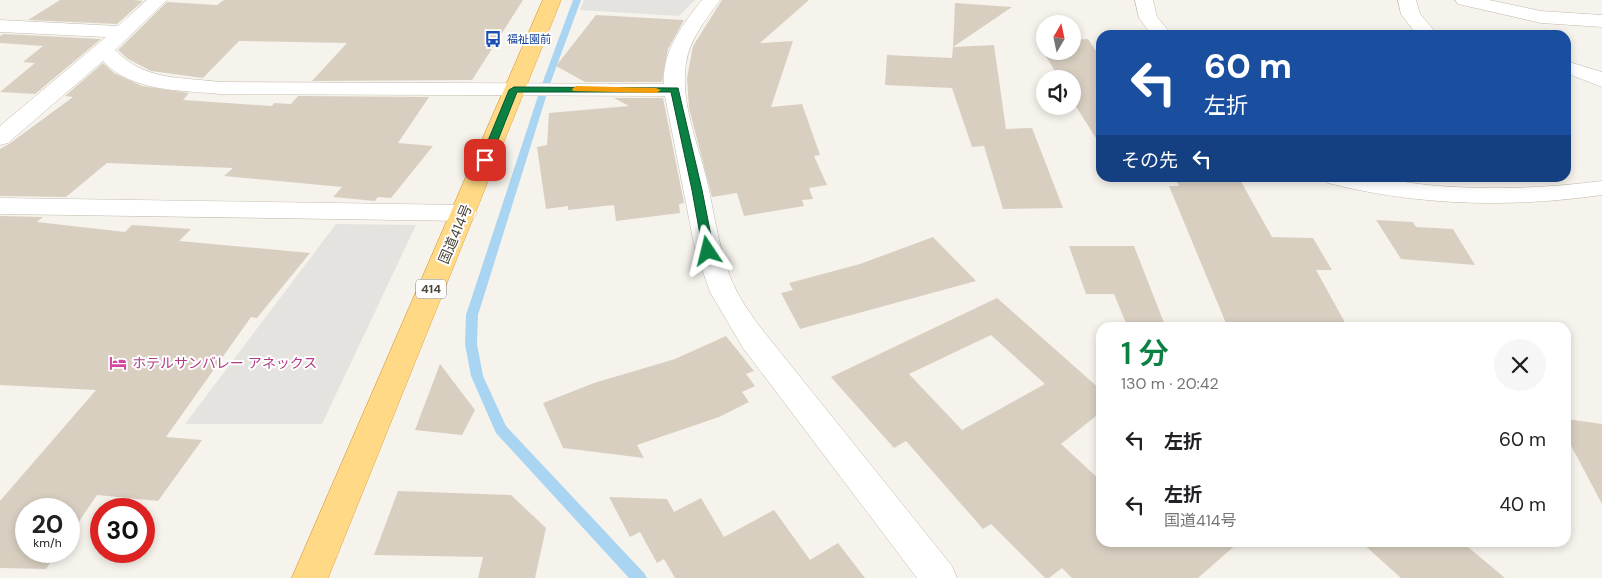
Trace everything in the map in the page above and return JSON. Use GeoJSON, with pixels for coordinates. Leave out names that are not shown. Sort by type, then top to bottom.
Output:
{"type":"FeatureCollection","features":[{"type":"Feature","properties":{"kind":"highway","name":"国道414号"},"geometry":{"type":"LineString","coordinates":[[310,578],[464,213],[520,90],[552,0]]}},
{"type":"Feature","properties":{"kind":"street"},"geometry":{"type":"LineString","coordinates":[[0,138],[158,0]]}},
{"type":"Feature","properties":{"kind":"street"},"geometry":{"type":"LineString","coordinates":[[711,0],[685,34],[676,55],[672,78],[697,190],[708,251],[716,276],[744,328],[939,578]]}},
{"type":"Feature","properties":{"kind":"street"},"geometry":{"type":"LineString","coordinates":[[1144,0],[1148,18],[1158,30]]}},
{"type":"Feature","properties":{"kind":"street"},"geometry":{"type":"LineString","coordinates":[[1407,0],[1406,5],[1424,30]]}},
{"type":"Feature","properties":{"kind":"street"},"geometry":{"type":"LineString","coordinates":[[1464,0],[1541,17],[1602,21]]}},
{"type":"Feature","properties":{"kind":"street"},"geometry":{"type":"LineString","coordinates":[[0,26],[121,32]]}},
{"type":"Feature","properties":{"kind":"street"},"geometry":{"type":"LineString","coordinates":[[103,50],[123,69],[140,76],[163,81],[220,88],[674,90]]}},
{"type":"Feature","properties":{"kind":"street"},"geometry":{"type":"LineString","coordinates":[[1571,68],[1588,73],[1602,81]]}},
{"type":"Feature","properties":{"kind":"street"},"geometry":{"type":"LineString","coordinates":[[1356,182],[1453,197],[1507,198],[1570,194],[1602,188]]}},
{"type":"Feature","properties":{"kind":"street"},"geometry":{"type":"LineString","coordinates":[[0,206],[464,213]]}},
{"type":"Feature","properties":{"kind":"shaded area"},"geometry":{"type":"Polygon","coordinates":[[[584,0],[695,0],[679,16],[580,10],[584,0]]]}},
{"type":"Feature","properties":{"kind":"shaded area"},"geometry":{"type":"Polygon","coordinates":[[[336,224],[416,225],[322,424],[185,424],[336,224]]]}},
{"type":"Feature","properties":{"kind":"building"},"geometry":{"type":"Polygon","coordinates":[[[60,0],[143,1],[117,24],[28,20],[60,0]]]}},
{"type":"Feature","properties":{"kind":"building"},"geometry":{"type":"Polygon","coordinates":[[[224,0],[523,0],[472,80],[312,81],[347,43],[239,41],[203,78],[151,71],[128,59],[118,50],[167,2],[217,5],[224,0]]]}},
{"type":"Feature","properties":{"kind":"building"},"geometry":{"type":"Polygon","coordinates":[[[722,0],[809,0],[760,43],[793,41],[771,107],[802,104],[820,155],[814,156],[827,185],[809,188],[813,199],[802,200],[804,206],[744,216],[737,193],[712,197],[689,108],[687,78],[693,46],[722,0]]]}},
{"type":"Feature","properties":{"kind":"building"},"geometry":{"type":"Polygon","coordinates":[[[955,3],[1012,7],[953,47],[955,3]]]}},
{"type":"Feature","properties":{"kind":"building"},"geometry":{"type":"Polygon","coordinates":[[[596,15],[684,20],[668,49],[662,82],[585,82],[556,66],[596,15]]]}},
{"type":"Feature","properties":{"kind":"building"},"geometry":{"type":"Polygon","coordinates":[[[4,34],[101,39],[35,94],[0,92],[35,63],[23,62],[43,46],[0,43],[0,36],[4,34]]]}},
{"type":"Feature","properties":{"kind":"building"},"geometry":{"type":"Polygon","coordinates":[[[1081,39],[1088,39],[1096,51],[1096,138],[1081,114],[1081,70],[1054,70],[1048,60],[1081,60],[1081,39]]]}},
{"type":"Feature","properties":{"kind":"building"},"geometry":{"type":"Polygon","coordinates":[[[994,45],[1006,129],[1032,128],[1063,208],[1003,209],[984,146],[972,147],[952,88],[885,85],[887,55],[952,58],[953,47],[994,45]]]}},
{"type":"Feature","properties":{"kind":"building"},"geometry":{"type":"Polygon","coordinates":[[[103,63],[114,73],[142,86],[189,93],[183,100],[272,106],[274,103],[291,104],[298,96],[429,97],[398,143],[433,146],[391,198],[378,197],[375,201],[333,197],[342,187],[224,176],[233,168],[107,163],[66,197],[0,196],[0,149],[73,97],[65,96],[103,63]]]}},
{"type":"Feature","properties":{"kind":"building"},"geometry":{"type":"Polygon","coordinates":[[[614,98],[663,98],[684,203],[679,204],[680,213],[616,221],[614,205],[568,210],[568,206],[546,209],[537,147],[547,145],[549,113],[629,106],[614,98]]]}},
{"type":"Feature","properties":{"kind":"building"},"geometry":{"type":"Polygon","coordinates":[[[1177,182],[1241,182],[1272,237],[1313,238],[1332,270],[1316,270],[1345,322],[1226,322],[1169,186],[1179,186],[1177,182]]]}},
{"type":"Feature","properties":{"kind":"building"},"geometry":{"type":"Polygon","coordinates":[[[0,216],[43,217],[37,222],[125,232],[132,225],[191,229],[179,241],[310,253],[257,318],[251,317],[166,437],[202,440],[158,501],[155,501],[155,498],[97,495],[95,498],[90,498],[90,505],[80,520],[80,498],[15,498],[15,563],[50,563],[46,569],[0,568],[0,501],[96,390],[0,385],[0,216]]]}},
{"type":"Feature","properties":{"kind":"building"},"geometry":{"type":"Polygon","coordinates":[[[1376,220],[1413,222],[1416,227],[1453,229],[1475,265],[1401,259],[1376,220]]]}},
{"type":"Feature","properties":{"kind":"building"},"geometry":{"type":"Polygon","coordinates":[[[933,237],[976,281],[800,329],[781,293],[793,290],[789,283],[860,264],[933,237]]]}},
{"type":"Feature","properties":{"kind":"building"},"geometry":{"type":"Polygon","coordinates":[[[1069,246],[1134,246],[1164,322],[1126,322],[1114,294],[1086,294],[1069,246]]]}},
{"type":"Feature","properties":{"kind":"building"},"geometry":{"type":"Polygon","coordinates":[[[997,298],[1096,386],[1096,416],[1061,444],[1096,476],[1096,547],[1233,547],[1198,578],[1072,578],[1062,568],[1049,578],[1045,578],[991,524],[983,529],[906,441],[894,448],[831,377],[997,298]],[[991,335],[909,374],[962,430],[1045,384],[991,335]]]}},
{"type":"Feature","properties":{"kind":"building"},"geometry":{"type":"Polygon","coordinates":[[[726,336],[754,371],[746,374],[755,386],[742,392],[749,402],[719,417],[637,445],[644,458],[563,448],[543,403],[594,383],[675,359],[726,336]]]}},
{"type":"Feature","properties":{"kind":"building"},"geometry":{"type":"Polygon","coordinates":[[[440,364],[475,410],[462,435],[415,430],[440,364]]]}},
{"type":"Feature","properties":{"kind":"building"},"geometry":{"type":"Polygon","coordinates":[[[1571,420],[1602,424],[1602,504],[1571,445],[1571,420]]]}},
{"type":"Feature","properties":{"kind":"building"},"geometry":{"type":"Polygon","coordinates":[[[398,491],[511,495],[546,528],[535,578],[478,578],[483,557],[374,555],[398,491]]]}},
{"type":"Feature","properties":{"kind":"building"},"geometry":{"type":"Polygon","coordinates":[[[609,497],[667,499],[674,512],[701,498],[724,537],[774,510],[810,560],[838,543],[865,578],[675,578],[664,559],[657,563],[640,532],[630,537],[609,497]]]}},
{"type":"Feature","properties":{"kind":"building"},"geometry":{"type":"Polygon","coordinates":[[[1367,547],[1468,547],[1505,578],[1401,578],[1367,547]]]}},
{"type":"Feature","properties":{"kind":"waterway"},"geometry":{"type":"LineString","coordinates":[[577,0],[546,84],[472,315],[471,344],[477,376],[501,429],[639,578]]}},
{"type":"Feature","properties":{"kind":"slow traffic"},"geometry":{"type":"LineString","coordinates":[[576,89],[656,90]]}},
{"type":"Feature","properties":{"kind":"place","name":"福祉園前"},"geometry":{"type":"Point","coordinates":[493,39]}},
{"type":"Feature","properties":{"kind":"place","name":"ホテルサンバレー アネックス"},"geometry":{"type":"Point","coordinates":[118,363]}},
{"type":"Feature","properties":{"kind":"route"},"geometry":{"type":"LineString","coordinates":[[485,160],[514,90],[674,90],[697,190],[708,251]]}}]}
